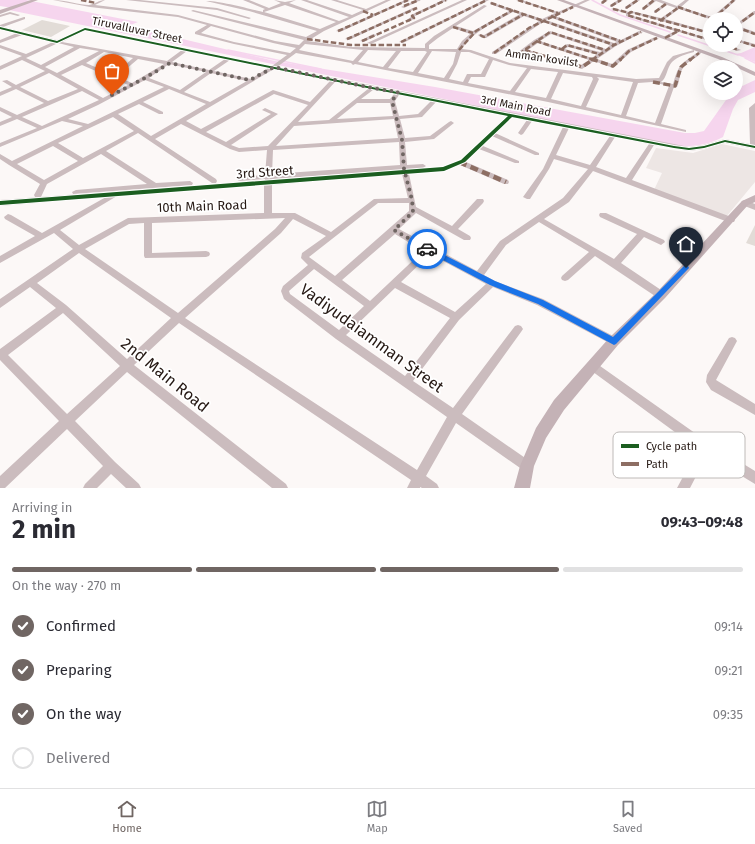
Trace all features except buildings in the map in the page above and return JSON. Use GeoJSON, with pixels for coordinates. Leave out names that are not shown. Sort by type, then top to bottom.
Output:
{"type":"FeatureCollection","features":[{"type":"Feature","properties":{"kind":"main road"},"geometry":{"type":"LineString","coordinates":[[554,0],[575,6],[641,32],[735,64],[754,76]]}},
{"type":"Feature","properties":{"kind":"main road"},"geometry":{"type":"LineString","coordinates":[[559,0],[715,60]]}},
{"type":"Feature","properties":{"kind":"main road"},"geometry":{"type":"LineString","coordinates":[[2,12],[34,1]]}},
{"type":"Feature","properties":{"kind":"main road"},"geometry":{"type":"LineString","coordinates":[[743,71],[754,76]]}},
{"type":"Feature","properties":{"kind":"main road"},"geometry":{"type":"LineString","coordinates":[[522,488],[527,466],[541,433],[560,405],[614,341],[661,295],[731,220],[752,203]]}},
{"type":"Feature","properties":{"kind":"street"},"geometry":{"type":"LineString","coordinates":[[55,0],[90,6],[181,16],[275,42],[300,47]]}},
{"type":"Feature","properties":{"kind":"street"},"geometry":{"type":"LineString","coordinates":[[81,0],[96,3]]}},
{"type":"Feature","properties":{"kind":"street"},"geometry":{"type":"LineString","coordinates":[[90,6],[103,0]]}},
{"type":"Feature","properties":{"kind":"street"},"geometry":{"type":"LineString","coordinates":[[128,0],[226,11],[279,28]]}},
{"type":"Feature","properties":{"kind":"street"},"geometry":{"type":"LineString","coordinates":[[181,16],[191,12],[208,0],[262,12],[320,31]]}},
{"type":"Feature","properties":{"kind":"street"},"geometry":{"type":"LineString","coordinates":[[245,0],[276,11]]}},
{"type":"Feature","properties":{"kind":"street"},"geometry":{"type":"LineString","coordinates":[[276,0],[339,22]]}},
{"type":"Feature","properties":{"kind":"street"},"geometry":{"type":"LineString","coordinates":[[240,22],[294,0]]}},
{"type":"Feature","properties":{"kind":"street"},"geometry":{"type":"LineString","coordinates":[[303,0],[351,16]]}},
{"type":"Feature","properties":{"kind":"street"},"geometry":{"type":"LineString","coordinates":[[333,0],[373,15]]}},
{"type":"Feature","properties":{"kind":"street"},"geometry":{"type":"LineString","coordinates":[[151,139],[275,66],[300,47],[306,40],[320,31],[389,0]]}},
{"type":"Feature","properties":{"kind":"street"},"geometry":{"type":"LineString","coordinates":[[338,31],[408,0]]}},
{"type":"Feature","properties":{"kind":"street"},"geometry":{"type":"LineString","coordinates":[[372,21],[419,0]]}},
{"type":"Feature","properties":{"kind":"street"},"geometry":{"type":"LineString","coordinates":[[347,39],[435,0]]}},
{"type":"Feature","properties":{"kind":"street"},"geometry":{"type":"LineString","coordinates":[[362,41],[414,18],[412,16],[446,0]]}},
{"type":"Feature","properties":{"kind":"street"},"geometry":{"type":"LineString","coordinates":[[369,43],[465,0]]}},
{"type":"Feature","properties":{"kind":"street"},"geometry":{"type":"LineString","coordinates":[[518,0],[558,13]]}},
{"type":"Feature","properties":{"kind":"street"},"geometry":{"type":"LineString","coordinates":[[494,53],[543,20],[588,0]]}},
{"type":"Feature","properties":{"kind":"street"},"geometry":{"type":"LineString","coordinates":[[602,3],[606,0]]}},
{"type":"Feature","properties":{"kind":"street"},"geometry":{"type":"LineString","coordinates":[[621,0],[612,8],[703,30]]}},
{"type":"Feature","properties":{"kind":"street"},"geometry":{"type":"LineString","coordinates":[[626,8],[638,0]]}},
{"type":"Feature","properties":{"kind":"street"},"geometry":{"type":"LineString","coordinates":[[643,9],[654,0]]}},
{"type":"Feature","properties":{"kind":"street"},"geometry":{"type":"LineString","coordinates":[[658,0],[703,16]]}},
{"type":"Feature","properties":{"kind":"street"},"geometry":{"type":"LineString","coordinates":[[655,12],[675,0]]}},
{"type":"Feature","properties":{"kind":"street"},"geometry":{"type":"LineString","coordinates":[[657,24],[687,0]]}},
{"type":"Feature","properties":{"kind":"street"},"geometry":{"type":"LineString","coordinates":[[721,12],[734,0]]}},
{"type":"Feature","properties":{"kind":"street"},"geometry":{"type":"LineString","coordinates":[[415,74],[428,51],[427,45],[436,37],[491,1]]}},
{"type":"Feature","properties":{"kind":"street"},"geometry":{"type":"LineString","coordinates":[[402,42],[491,1],[614,45]]}},
{"type":"Feature","properties":{"kind":"street"},"geometry":{"type":"LineString","coordinates":[[446,80],[458,58],[459,50],[464,42],[473,33],[514,10]]}},
{"type":"Feature","properties":{"kind":"street"},"geometry":{"type":"LineString","coordinates":[[191,12],[240,22],[306,40],[351,45],[406,45]]}},
{"type":"Feature","properties":{"kind":"street"},"geometry":{"type":"LineString","coordinates":[[743,21],[755,12]]}},
{"type":"Feature","properties":{"kind":"street"},"geometry":{"type":"LineString","coordinates":[[0,16],[10,13],[18,14]]}},
{"type":"Feature","properties":{"kind":"street"},"geometry":{"type":"LineString","coordinates":[[630,13],[627,15],[703,38]]}},
{"type":"Feature","properties":{"kind":"street"},"geometry":{"type":"LineString","coordinates":[[480,35],[484,37],[524,14]]}},
{"type":"Feature","properties":{"kind":"street"},"geometry":{"type":"LineString","coordinates":[[256,15],[315,34]]}},
{"type":"Feature","properties":{"kind":"street"},"geometry":{"type":"LineString","coordinates":[[288,15],[325,29]]}},
{"type":"Feature","properties":{"kind":"street"},"geometry":{"type":"LineString","coordinates":[[551,16],[620,41]]}},
{"type":"Feature","properties":{"kind":"street"},"geometry":{"type":"LineString","coordinates":[[0,28],[24,18]]}},
{"type":"Feature","properties":{"kind":"street"},"geometry":{"type":"LineString","coordinates":[[211,24],[197,32],[234,43],[465,83],[623,116],[684,131]]}},
{"type":"Feature","properties":{"kind":"street"},"geometry":{"type":"LineString","coordinates":[[453,26],[473,33]]}},
{"type":"Feature","properties":{"kind":"street"},"geometry":{"type":"LineString","coordinates":[[699,29],[703,26]]}},
{"type":"Feature","properties":{"kind":"street"},"geometry":{"type":"LineString","coordinates":[[0,28],[57,42],[211,71],[250,80]]}},
{"type":"Feature","properties":{"kind":"street","name":"Tiruvalluvar Street"},"geometry":{"type":"LineString","coordinates":[[0,68],[85,29],[186,50],[275,66]]}},
{"type":"Feature","properties":{"kind":"street"},"geometry":{"type":"LineString","coordinates":[[743,29],[755,34]]}},
{"type":"Feature","properties":{"kind":"street"},"geometry":{"type":"LineString","coordinates":[[536,41],[593,58],[613,66],[629,51],[680,30]]}},
{"type":"Feature","properties":{"kind":"street"},"geometry":{"type":"LineString","coordinates":[[519,54],[550,32],[605,50]]}},
{"type":"Feature","properties":{"kind":"street"},"geometry":{"type":"LineString","coordinates":[[525,50],[582,66],[620,41],[641,32]]}},
{"type":"Feature","properties":{"kind":"street"},"geometry":{"type":"LineString","coordinates":[[0,42],[22,33]]}},
{"type":"Feature","properties":{"kind":"street","name":"Amman kovilst"},"geometry":{"type":"LineString","coordinates":[[306,40],[335,46],[366,49],[428,51],[459,50],[474,52],[509,64],[561,72],[653,82],[672,86]]}},
{"type":"Feature","properties":{"kind":"street"},"geometry":{"type":"LineString","coordinates":[[743,42],[755,46]]}},
{"type":"Feature","properties":{"kind":"street"},"geometry":{"type":"LineString","coordinates":[[562,49],[567,44],[599,54]]}},
{"type":"Feature","properties":{"kind":"street"},"geometry":{"type":"LineString","coordinates":[[0,46],[24,57],[103,100]]}},
{"type":"Feature","properties":{"kind":"street"},"geometry":{"type":"LineString","coordinates":[[41,67],[79,46]]}},
{"type":"Feature","properties":{"kind":"street"},"geometry":{"type":"LineString","coordinates":[[324,58],[335,46]]}},
{"type":"Feature","properties":{"kind":"street"},"geometry":{"type":"LineString","coordinates":[[353,64],[366,49]]}},
{"type":"Feature","properties":{"kind":"street"},"geometry":{"type":"LineString","coordinates":[[384,69],[400,49]]}},
{"type":"Feature","properties":{"kind":"street"},"geometry":{"type":"LineString","coordinates":[[0,145],[42,128],[103,100],[170,63],[186,50]]}},
{"type":"Feature","properties":{"kind":"street"},"geometry":{"type":"LineString","coordinates":[[0,54],[11,51]]}},
{"type":"Feature","properties":{"kind":"street"},"geometry":{"type":"LineString","coordinates":[[58,75],[103,51]]}},
{"type":"Feature","properties":{"kind":"street"},"geometry":{"type":"LineString","coordinates":[[653,82],[660,80],[669,62],[675,57],[692,51]]}},
{"type":"Feature","properties":{"kind":"street"},"geometry":{"type":"LineString","coordinates":[[658,124],[672,86],[675,86],[678,74],[684,63],[698,53]]}},
{"type":"Feature","properties":{"kind":"street"},"geometry":{"type":"LineString","coordinates":[[119,73],[137,57]]}},
{"type":"Feature","properties":{"kind":"street"},"geometry":{"type":"LineString","coordinates":[[180,92],[230,58]]}},
{"type":"Feature","properties":{"kind":"street"},"geometry":{"type":"LineString","coordinates":[[465,83],[469,75],[483,76],[491,59]]}},
{"type":"Feature","properties":{"kind":"street"},"geometry":{"type":"LineString","coordinates":[[82,63],[132,85]]}},
{"type":"Feature","properties":{"kind":"street","name":"3rd Main Road"},"geometry":{"type":"LineString","coordinates":[[275,66],[372,88],[652,144],[690,149],[726,141],[754,147]]}},
{"type":"Feature","properties":{"kind":"street"},"geometry":{"type":"LineString","coordinates":[[511,93],[530,67]]}},
{"type":"Feature","properties":{"kind":"street"},"geometry":{"type":"LineString","coordinates":[[0,94],[49,71]]}},
{"type":"Feature","properties":{"kind":"street"},"geometry":{"type":"LineString","coordinates":[[548,100],[561,72]]}},
{"type":"Feature","properties":{"kind":"street"},"geometry":{"type":"LineString","coordinates":[[583,108],[596,79],[593,75]]}},
{"type":"Feature","properties":{"kind":"street"},"geometry":{"type":"LineString","coordinates":[[145,78],[210,104]]}},
{"type":"Feature","properties":{"kind":"street"},"geometry":{"type":"LineString","coordinates":[[268,216],[267,203],[270,148],[334,80]]}},
{"type":"Feature","properties":{"kind":"street"},"geometry":{"type":"LineString","coordinates":[[5,81],[49,104]]}},
{"type":"Feature","properties":{"kind":"street"},"geometry":{"type":"LineString","coordinates":[[623,116],[636,81]]}},
{"type":"Feature","properties":{"kind":"street"},"geometry":{"type":"LineString","coordinates":[[11,164],[167,88]]}},
{"type":"Feature","properties":{"kind":"street"},"geometry":{"type":"LineString","coordinates":[[331,121],[372,88]]}},
{"type":"Feature","properties":{"kind":"street"},"geometry":{"type":"LineString","coordinates":[[0,124],[82,89]]}},
{"type":"Feature","properties":{"kind":"street"},"geometry":{"type":"LineString","coordinates":[[203,132],[273,92],[311,104]]}},
{"type":"Feature","properties":{"kind":"street"},"geometry":{"type":"LineString","coordinates":[[335,281],[412,214],[412,204],[405,170],[402,140],[392,101],[398,92]]}},
{"type":"Feature","properties":{"kind":"street"},"geometry":{"type":"LineString","coordinates":[[292,124],[420,116],[435,100]]}},
{"type":"Feature","properties":{"kind":"street"},"geometry":{"type":"LineString","coordinates":[[138,101],[162,113]]}},
{"type":"Feature","properties":{"kind":"street"},"geometry":{"type":"LineString","coordinates":[[356,101],[392,101]]}},
{"type":"Feature","properties":{"kind":"street"},"geometry":{"type":"LineString","coordinates":[[754,147],[752,108],[755,105]]}},
{"type":"Feature","properties":{"kind":"street"},"geometry":{"type":"LineString","coordinates":[[0,109],[42,128]]}},
{"type":"Feature","properties":{"kind":"street"},"geometry":{"type":"LineString","coordinates":[[226,145],[275,114],[265,110]]}},
{"type":"Feature","properties":{"kind":"street"},"geometry":{"type":"LineString","coordinates":[[113,114],[214,181]]}},
{"type":"Feature","properties":{"kind":"street","name":"3rd Street"},"geometry":{"type":"LineString","coordinates":[[0,198],[214,181],[405,170],[444,170],[463,161],[511,115]]}},
{"type":"Feature","properties":{"kind":"street"},"geometry":{"type":"LineString","coordinates":[[61,119],[89,126]]}},
{"type":"Feature","properties":{"kind":"street"},"geometry":{"type":"LineString","coordinates":[[521,133],[531,119]]}},
{"type":"Feature","properties":{"kind":"street"},"geometry":{"type":"LineString","coordinates":[[181,121],[226,145],[239,150],[434,137],[451,123]]}},
{"type":"Feature","properties":{"kind":"street"},"geometry":{"type":"LineString","coordinates":[[527,197],[553,156],[567,126]]}},
{"type":"Feature","properties":{"kind":"street"},"geometry":{"type":"LineString","coordinates":[[38,194],[44,183],[138,131]]}},
{"type":"Feature","properties":{"kind":"street"},"geometry":{"type":"LineString","coordinates":[[492,134],[537,154]]}},
{"type":"Feature","properties":{"kind":"street"},"geometry":{"type":"LineString","coordinates":[[479,275],[503,243],[561,205],[592,168],[613,136]]}},
{"type":"Feature","properties":{"kind":"street"},"geometry":{"type":"LineString","coordinates":[[53,143],[83,161]]}},
{"type":"Feature","properties":{"kind":"street"},"geometry":{"type":"LineString","coordinates":[[627,182],[652,144]]}},
{"type":"Feature","properties":{"kind":"street"},"geometry":{"type":"LineString","coordinates":[[478,146],[517,162]]}},
{"type":"Feature","properties":{"kind":"street"},"geometry":{"type":"LineString","coordinates":[[101,151],[153,185]]}},
{"type":"Feature","properties":{"kind":"street"},"geometry":{"type":"LineString","coordinates":[[0,156],[44,183]]}},
{"type":"Feature","properties":{"kind":"street"},"geometry":{"type":"LineString","coordinates":[[553,156],[592,168],[731,220]]}},
{"type":"Feature","properties":{"kind":"street"},"geometry":{"type":"LineString","coordinates":[[459,162],[506,182]]}},
{"type":"Feature","properties":{"kind":"street","name":"3rd Street"},"geometry":{"type":"LineString","coordinates":[[0,204],[269,179]]}},
{"type":"Feature","properties":{"kind":"street"},"geometry":{"type":"LineString","coordinates":[[0,260],[116,194]]}},
{"type":"Feature","properties":{"kind":"street"},"geometry":{"type":"LineString","coordinates":[[370,306],[305,258],[305,255],[377,201],[412,204],[467,238]]}},
{"type":"Feature","properties":{"kind":"street"},"geometry":{"type":"LineString","coordinates":[[454,230],[480,201]]}},
{"type":"Feature","properties":{"kind":"street"},"geometry":{"type":"LineString","coordinates":[[0,484],[178,318],[278,231],[292,215],[332,236]]}},
{"type":"Feature","properties":{"kind":"street","name":"10th Main Road"},"geometry":{"type":"LineString","coordinates":[[0,304],[79,249],[122,223],[128,221],[292,215]]}},
{"type":"Feature","properties":{"kind":"street"},"geometry":{"type":"LineString","coordinates":[[603,215],[661,242]]}},
{"type":"Feature","properties":{"kind":"street"},"geometry":{"type":"LineString","coordinates":[[8,217],[41,236]]}},
{"type":"Feature","properties":{"kind":"street"},"geometry":{"type":"LineString","coordinates":[[539,219],[615,264],[661,295]]}},
{"type":"Feature","properties":{"kind":"street"},"geometry":{"type":"LineString","coordinates":[[148,220],[148,256],[206,254]]}},
{"type":"Feature","properties":{"kind":"street"},"geometry":{"type":"LineString","coordinates":[[54,229],[79,249],[178,318],[433,488]]}},
{"type":"Feature","properties":{"kind":"street"},"geometry":{"type":"LineString","coordinates":[[394,230],[492,283],[540,302],[614,341]]}},
{"type":"Feature","properties":{"kind":"street"},"geometry":{"type":"LineString","coordinates":[[615,264],[642,234]]}},
{"type":"Feature","properties":{"kind":"street"},"geometry":{"type":"LineString","coordinates":[[339,336],[429,250]]}},
{"type":"Feature","properties":{"kind":"street"},"geometry":{"type":"LineString","coordinates":[[565,278],[595,252]]}},
{"type":"Feature","properties":{"kind":"street","name":"Vadiyudaiamman Street"},"geometry":{"type":"LineString","coordinates":[[314,265],[286,289],[286,294],[339,336],[527,466]]}},
{"type":"Feature","properties":{"kind":"street","name":"2nd Main Road"},"geometry":{"type":"LineString","coordinates":[[31,283],[63,308],[127,366],[282,488]]}},
{"type":"Feature","properties":{"kind":"street"},"geometry":{"type":"LineString","coordinates":[[394,283],[456,317]]}},
{"type":"Feature","properties":{"kind":"street"},"geometry":{"type":"LineString","coordinates":[[406,383],[456,317],[492,283]]}},
{"type":"Feature","properties":{"kind":"street"},"geometry":{"type":"LineString","coordinates":[[63,308],[0,354],[111,466],[135,488]]}},
{"type":"Feature","properties":{"kind":"street"},"geometry":{"type":"LineString","coordinates":[[413,488],[454,416],[518,329]]}},
{"type":"Feature","properties":{"kind":"street"},"geometry":{"type":"LineString","coordinates":[[732,341],[711,378],[711,382],[715,386],[755,410]]}},
{"type":"Feature","properties":{"kind":"street"},"geometry":{"type":"LineString","coordinates":[[593,366],[685,432]]}},
{"type":"Feature","properties":{"kind":"street"},"geometry":{"type":"LineString","coordinates":[[89,488],[111,466]]}},
{"type":"Feature","properties":{"kind":"street"},"geometry":{"type":"LineString","coordinates":[[745,472],[755,478]]}},
{"type":"Feature","properties":{"kind":"street"},"geometry":{"type":"LineString","coordinates":[[682,488],[687,478]]}},
{"type":"Feature","properties":{"kind":"shaded area"},"geometry":{"type":"Polygon","coordinates":[[[0,0],[26,0],[138,22],[128,26],[275,61],[435,87],[685,133],[704,131],[726,100],[738,100],[733,109],[723,137],[698,145],[673,146],[9,10],[12,8],[0,6],[0,0]]]}},
{"type":"Feature","properties":{"kind":"shaded area"},"geometry":{"type":"Polygon","coordinates":[[[755,47],[755,62],[735,54],[741,53],[755,47]]]}},
{"type":"Feature","properties":{"kind":"shaded area"},"geometry":{"type":"Polygon","coordinates":[[[755,80],[755,92],[743,98],[743,86],[755,80]]]}},
{"type":"Feature","properties":{"kind":"shaded area"},"geometry":{"type":"Polygon","coordinates":[[[722,144],[755,151],[755,182],[726,217],[654,190],[662,173],[646,168],[656,148],[693,153],[722,144]]]}},
{"type":"Feature","properties":{"kind":"waterway"},"geometry":{"type":"LineString","coordinates":[[592,0],[620,15],[670,32]]}},
{"type":"Feature","properties":{"kind":"waterway"},"geometry":{"type":"LineString","coordinates":[[678,35],[738,55]]}},
{"type":"Feature","properties":{"kind":"waterway"},"geometry":{"type":"LineString","coordinates":[[228,50],[321,69]]}},
{"type":"Feature","properties":{"kind":"waterway"},"geometry":{"type":"LineString","coordinates":[[745,58],[755,63]]}},
{"type":"Feature","properties":{"kind":"marked path"},"geometry":{"type":"LineString","coordinates":[[81,0],[96,3]]}},
{"type":"Feature","properties":{"kind":"marked path"},"geometry":{"type":"LineString","coordinates":[[338,31],[408,0]]}},
{"type":"Feature","properties":{"kind":"marked path"},"geometry":{"type":"LineString","coordinates":[[404,6],[419,0]]}},
{"type":"Feature","properties":{"kind":"marked path"},"geometry":{"type":"LineString","coordinates":[[362,41],[414,18],[412,16],[446,0]]}},
{"type":"Feature","properties":{"kind":"marked path"},"geometry":{"type":"LineString","coordinates":[[401,42],[487,0]]}},
{"type":"Feature","properties":{"kind":"marked path"},"geometry":{"type":"LineString","coordinates":[[518,0],[558,13]]}},
{"type":"Feature","properties":{"kind":"marked path"},"geometry":{"type":"LineString","coordinates":[[602,3],[606,0]]}},
{"type":"Feature","properties":{"kind":"marked path"},"geometry":{"type":"LineString","coordinates":[[611,6],[621,0]]}},
{"type":"Feature","properties":{"kind":"marked path"},"geometry":{"type":"LineString","coordinates":[[626,8],[638,0]]}},
{"type":"Feature","properties":{"kind":"marked path"},"geometry":{"type":"LineString","coordinates":[[643,9],[654,0]]}},
{"type":"Feature","properties":{"kind":"marked path"},"geometry":{"type":"LineString","coordinates":[[721,12],[734,0]]}},
{"type":"Feature","properties":{"kind":"marked path"},"geometry":{"type":"LineString","coordinates":[[491,3],[614,45]]}},
{"type":"Feature","properties":{"kind":"marked path"},"geometry":{"type":"LineString","coordinates":[[655,12],[667,3]]}},
{"type":"Feature","properties":{"kind":"marked path"},"geometry":{"type":"LineString","coordinates":[[494,53],[529,28],[573,7]]}},
{"type":"Feature","properties":{"kind":"marked path"},"geometry":{"type":"LineString","coordinates":[[678,7],[703,16]]}},
{"type":"Feature","properties":{"kind":"marked path"},"geometry":{"type":"LineString","coordinates":[[660,21],[679,7]]}},
{"type":"Feature","properties":{"kind":"marked path"},"geometry":{"type":"LineString","coordinates":[[347,39],[417,8]]}},
{"type":"Feature","properties":{"kind":"marked path"},"geometry":{"type":"LineString","coordinates":[[613,9],[630,13]]}},
{"type":"Feature","properties":{"kind":"marked path"},"geometry":{"type":"LineString","coordinates":[[459,50],[476,31],[513,10]]}},
{"type":"Feature","properties":{"kind":"marked path"},"geometry":{"type":"LineString","coordinates":[[363,11],[373,15]]}},
{"type":"Feature","properties":{"kind":"marked path"},"geometry":{"type":"LineString","coordinates":[[703,31],[631,12],[627,15],[703,38]]}},
{"type":"Feature","properties":{"kind":"marked path"},"geometry":{"type":"LineString","coordinates":[[743,21],[755,12]]}},
{"type":"Feature","properties":{"kind":"marked path"},"geometry":{"type":"LineString","coordinates":[[480,35],[484,37],[524,14]]}},
{"type":"Feature","properties":{"kind":"marked path"},"geometry":{"type":"LineString","coordinates":[[551,16],[620,41]]}},
{"type":"Feature","properties":{"kind":"marked path"},"geometry":{"type":"LineString","coordinates":[[453,27],[473,33]]}},
{"type":"Feature","properties":{"kind":"marked path"},"geometry":{"type":"LineString","coordinates":[[665,38],[680,30]]}},
{"type":"Feature","properties":{"kind":"marked path"},"geometry":{"type":"LineString","coordinates":[[743,30],[755,34]]}},
{"type":"Feature","properties":{"kind":"marked path"},"geometry":{"type":"LineString","coordinates":[[519,54],[550,32],[605,50]]}},
{"type":"Feature","properties":{"kind":"marked path"},"geometry":{"type":"LineString","coordinates":[[525,50],[582,67],[614,45],[641,32]]}},
{"type":"Feature","properties":{"kind":"marked path"},"geometry":{"type":"LineString","coordinates":[[536,41],[613,66],[629,51],[657,38]]}},
{"type":"Feature","properties":{"kind":"marked path"},"geometry":{"type":"LineString","coordinates":[[307,39],[351,45],[406,45]]}},
{"type":"Feature","properties":{"kind":"marked path"},"geometry":{"type":"LineString","coordinates":[[743,42],[755,46]]}},
{"type":"Feature","properties":{"kind":"marked path"},"geometry":{"type":"LineString","coordinates":[[562,49],[567,45],[599,54]]}},
{"type":"Feature","properties":{"kind":"marked path"},"geometry":{"type":"LineString","coordinates":[[653,82],[675,86],[681,67],[699,53]]}},
{"type":"Feature","properties":{"kind":"marked path"},"geometry":{"type":"LineString","coordinates":[[459,162],[506,182]]}},
{"type":"Feature","properties":{"kind":"cycle path"},"geometry":{"type":"LineString","coordinates":[[0,28],[57,42],[85,29],[372,88],[674,147],[689,149],[704,147],[725,141],[755,147]]}},
{"type":"Feature","properties":{"kind":"cycle path"},"geometry":{"type":"LineString","coordinates":[[0,203],[444,169],[463,161],[511,115]]}},
{"type":"Feature","properties":{"kind":"way so far"},"geometry":{"type":"LineString","coordinates":[[112,95],[160,70],[170,63],[250,80],[274,67],[372,88],[398,92],[392,101],[402,140],[404,169],[412,200],[413,212],[394,230],[427,249]]}},
{"type":"Feature","properties":{"kind":"route"},"geometry":{"type":"LineString","coordinates":[[427,249],[492,283],[540,302],[614,341],[686,268]]}}]}
